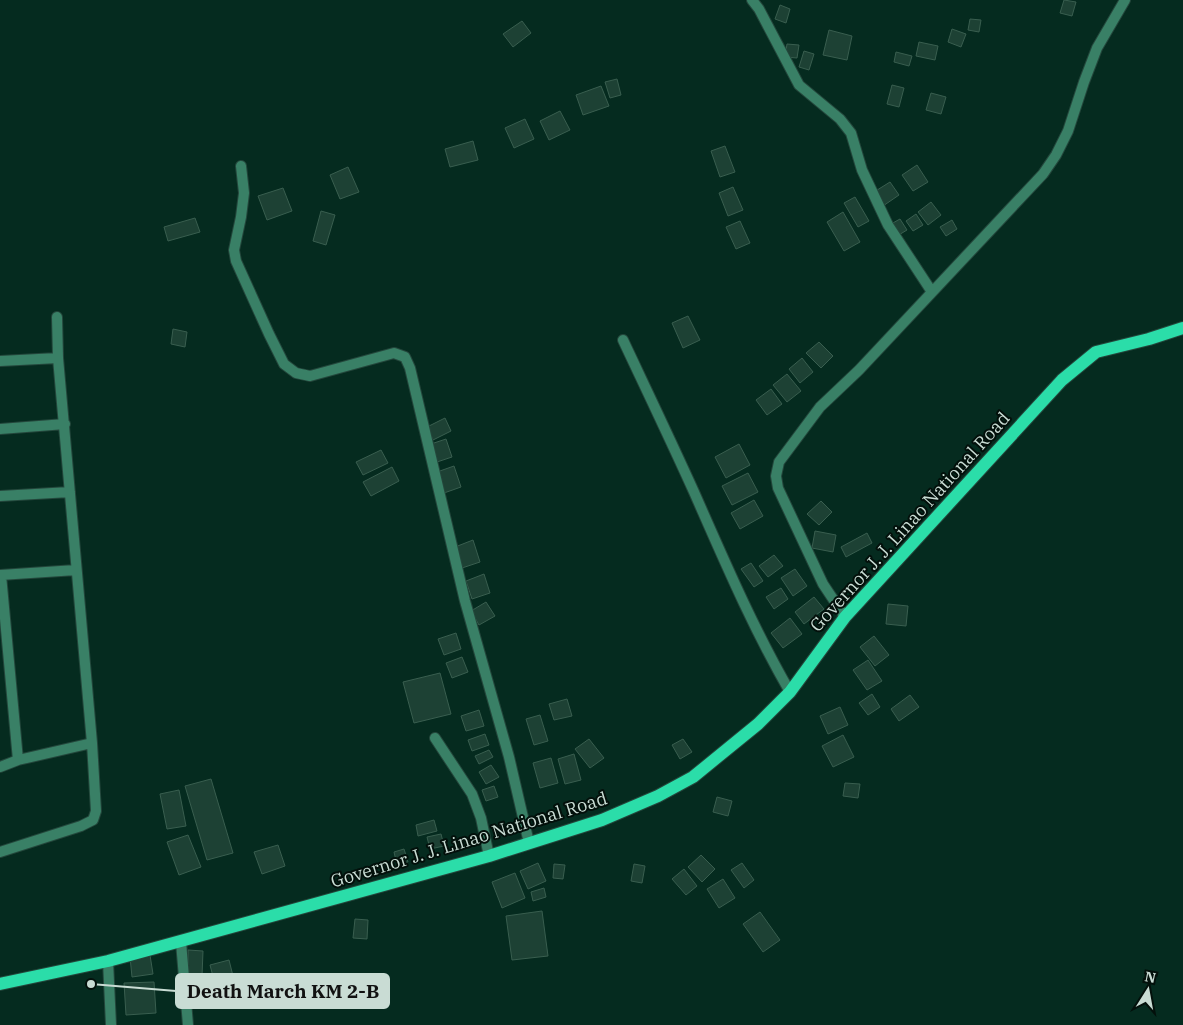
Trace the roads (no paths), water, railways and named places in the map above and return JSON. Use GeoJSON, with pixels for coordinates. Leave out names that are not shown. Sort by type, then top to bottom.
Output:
{"type":"FeatureCollection","features":[{"type":"Feature","properties":{"kind":"main road","name":"Governor J. J. Linao National Road"},"geometry":{"type":"LineString","coordinates":[[0,984],[108,962],[488,856],[602,820],[658,796],[693,778],[758,724],[790,692],[845,617],[1062,380],[1096,352],[1149,339],[1183,328]]}},
{"type":"Feature","properties":{"kind":"street"},"geometry":{"type":"LineString","coordinates":[[752,0],[759,9],[799,85],[840,119],[851,133],[862,170],[888,225],[932,292]]}},
{"type":"Feature","properties":{"kind":"street"},"geometry":{"type":"LineString","coordinates":[[845,617],[823,584],[778,488],[776,476],[779,462],[820,407],[860,370],[1043,174],[1056,155],[1071,124],[1097,48],[1125,0]]}},
{"type":"Feature","properties":{"kind":"street"},"geometry":{"type":"LineString","coordinates":[[241,166],[244,193],[234,250],[244,280],[284,364],[296,373],[310,376],[394,353],[404,357],[410,368],[465,601],[509,757],[529,843]]}},
{"type":"Feature","properties":{"kind":"street"},"geometry":{"type":"LineString","coordinates":[[0,852],[81,826],[93,820],[96,811],[92,743],[58,358],[57,317]]}},
{"type":"Feature","properties":{"kind":"street"},"geometry":{"type":"LineString","coordinates":[[624,340],[749,616],[790,692]]}},
{"type":"Feature","properties":{"kind":"street"},"geometry":{"type":"LineString","coordinates":[[0,361],[58,358]]}},
{"type":"Feature","properties":{"kind":"street"},"geometry":{"type":"LineString","coordinates":[[0,429],[65,424]]}},
{"type":"Feature","properties":{"kind":"street"},"geometry":{"type":"LineString","coordinates":[[0,496],[70,492]]}},
{"type":"Feature","properties":{"kind":"street"},"geometry":{"type":"LineString","coordinates":[[18,760],[1,575],[76,570]]}},
{"type":"Feature","properties":{"kind":"street"},"geometry":{"type":"LineString","coordinates":[[434,738],[472,794],[481,818],[488,856]]}},
{"type":"Feature","properties":{"kind":"street"},"geometry":{"type":"LineString","coordinates":[[0,767],[18,760],[92,743]]}},
{"type":"Feature","properties":{"kind":"street"},"geometry":{"type":"LineString","coordinates":[[181,942],[188,1025]]}},
{"type":"Feature","properties":{"kind":"street"},"geometry":{"type":"LineString","coordinates":[[108,962],[111,1025]]}},
{"type":"Feature","properties":{"kind":"place","name":"Death March KM 2-B"},"geometry":{"type":"Point","coordinates":[91,984]}}]}
